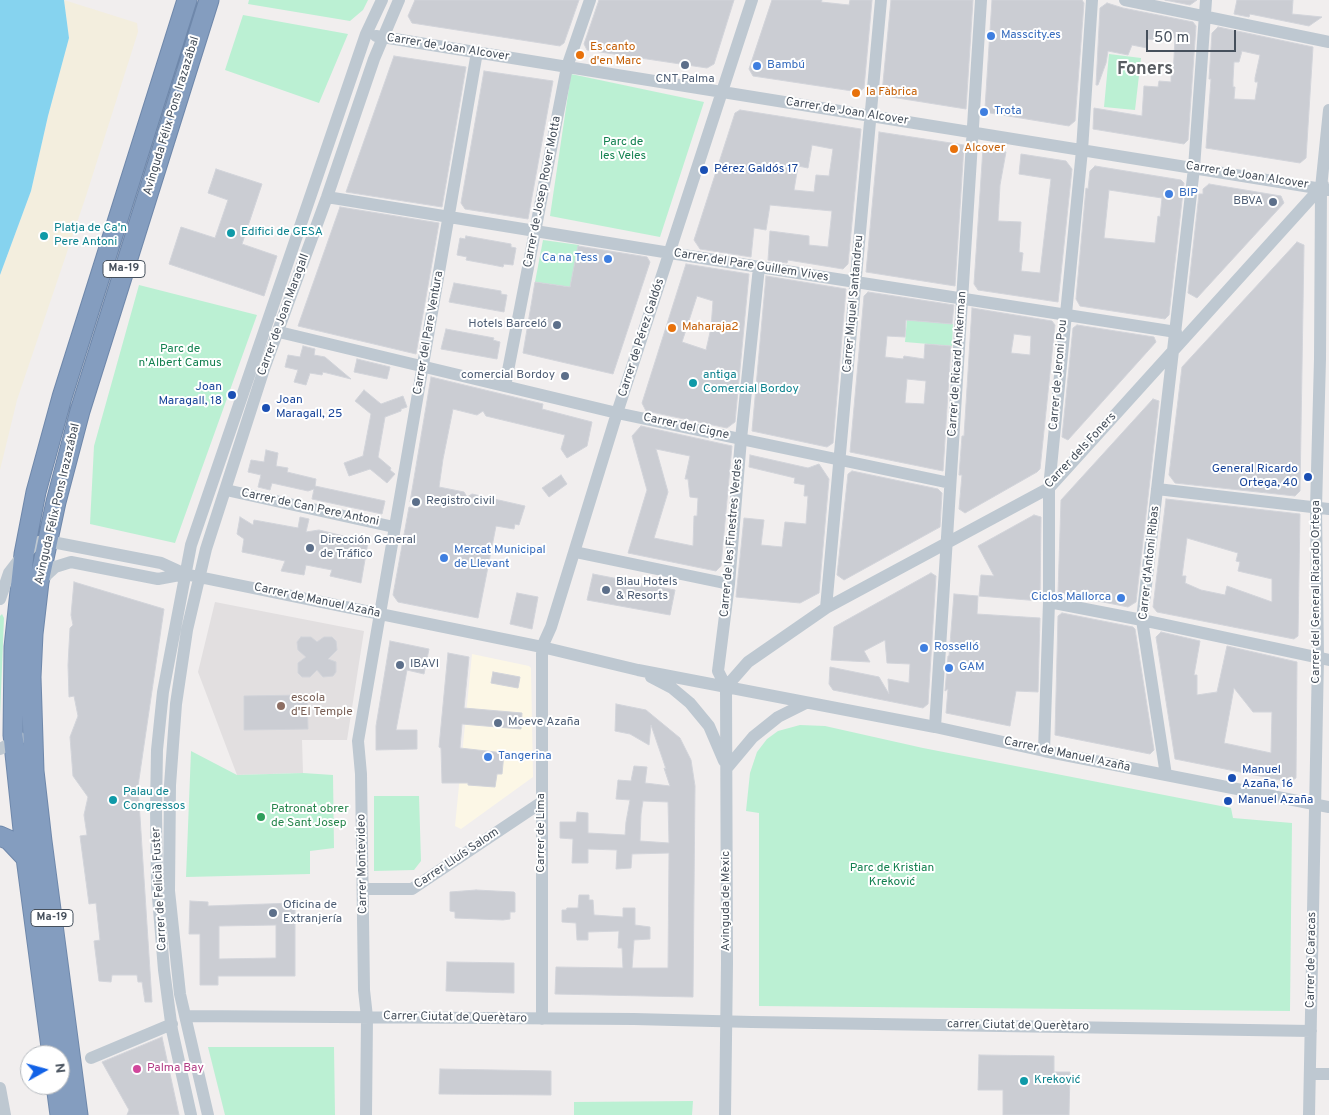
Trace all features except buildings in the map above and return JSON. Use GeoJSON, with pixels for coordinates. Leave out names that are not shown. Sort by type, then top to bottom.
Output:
{"type":"FeatureCollection","features":[{"type":"Feature","properties":{"kind":"highway","name":"Avinguda Félix Pons Irazazábal"},"geometry":{"type":"LineString","coordinates":[[51,1045],[26,858],[7,746],[13,702],[14,647],[24,554],[36,492],[59,406],[187,0]]}},
{"type":"Feature","properties":{"kind":"highway","name":"Avinguda Félix Pons Irazazábal"},"geometry":{"type":"LineString","coordinates":[[78,1115],[34,771],[31,677],[33,634],[39,582],[47,541],[80,411],[209,0]]}},
{"type":"Feature","properties":{"kind":"highway"},"geometry":{"type":"LineString","coordinates":[[0,836],[9,840],[26,858]]}},
{"type":"Feature","properties":{"kind":"highway"},"geometry":{"type":"LineString","coordinates":[[57,1095],[60,1115]]}},
{"type":"Feature","properties":{"kind":"street","name":"Carrer de Joan Maragall"},"geometry":{"type":"LineString","coordinates":[[185,574],[191,545],[366,34],[382,0]]}},
{"type":"Feature","properties":{"kind":"street","name":"Carrer de Joan Maragall"},"geometry":{"type":"LineString","coordinates":[[200,577],[206,549],[264,369],[327,197],[382,37],[399,0]]}},
{"type":"Feature","properties":{"kind":"street","name":"Carrer de Josep Rover Motta"},"geometry":{"type":"LineString","coordinates":[[505,386],[567,67],[590,0]]}},
{"type":"Feature","properties":{"kind":"street","name":"Carrer de Pérez Galdós"},"geometry":{"type":"LineString","coordinates":[[542,647],[551,627],[618,413],[752,0]]}},
{"type":"Feature","properties":{"kind":"street","name":"Carrer Miquel Santandreu"},"geometry":{"type":"LineString","coordinates":[[826,608],[881,0]]}},
{"type":"Feature","properties":{"kind":"street","name":"Carrer de Ricard Ankerman"},"geometry":{"type":"LineString","coordinates":[[934,728],[982,0]]}},
{"type":"Feature","properties":{"kind":"street","name":"Carrer de Jeroni Pou"},"geometry":{"type":"LineString","coordinates":[[1044,751],[1049,602],[1049,488],[1082,150],[1092,0]]}},
{"type":"Feature","properties":{"kind":"street"},"geometry":{"type":"LineString","coordinates":[[1125,0],[1329,42]]}},
{"type":"Feature","properties":{"kind":"street"},"geometry":{"type":"LineString","coordinates":[[1174,349],[1194,168],[1206,0]]}},
{"type":"Feature","properties":{"kind":"street","name":"Carrer de Joan Alcover"},"geometry":{"type":"LineString","coordinates":[[366,34],[1325,189]]}},
{"type":"Feature","properties":{"kind":"street","name":"Carrer del Pare Ventura"},"geometry":{"type":"LineString","coordinates":[[379,614],[424,368],[477,52]]}},
{"type":"Feature","properties":{"kind":"street","name":"Carrer del General Ricardo Ortega"},"geometry":{"type":"LineString","coordinates":[[1315,804],[1324,659],[1316,508],[1324,360],[1325,189],[1329,110]]}},
{"type":"Feature","properties":{"kind":"street","name":"Carrer dels Foners"},"geometry":{"type":"LineString","coordinates":[[726,687],[748,662],[826,608],[1049,488],[1174,349],[1325,189],[1329,177]]}},
{"type":"Feature","properties":{"kind":"street","name":"Carrer del Pare Guillem Vives"},"geometry":{"type":"LineString","coordinates":[[327,197],[1176,332]]}},
{"type":"Feature","properties":{"kind":"street","name":"Carrer de les Finestres Verdes"},"geometry":{"type":"LineString","coordinates":[[726,687],[718,671],[729,584],[741,439],[759,267]]}},
{"type":"Feature","properties":{"kind":"street","name":"Carrer del Cigne"},"geometry":{"type":"LineString","coordinates":[[279,332],[618,413],[950,483]]}},
{"type":"Feature","properties":{"kind":"street","name":"Carrer d'Antoni Ribas"},"geometry":{"type":"LineString","coordinates":[[1166,775],[1142,620],[1174,349]]}},
{"type":"Feature","properties":{"kind":"street"},"geometry":{"type":"LineString","coordinates":[[1157,489],[1329,509]]}},
{"type":"Feature","properties":{"kind":"street","name":"Carrer de Can Pere Antoni"},"geometry":{"type":"LineString","coordinates":[[226,490],[394,527]]}},
{"type":"Feature","properties":{"kind":"street"},"geometry":{"type":"LineString","coordinates":[[0,599],[9,573],[24,554],[34,544],[47,541]]}},
{"type":"Feature","properties":{"kind":"street","name":"Carrer de Manuel Azaña"},"geometry":{"type":"LineString","coordinates":[[47,541],[162,563],[185,574],[542,647],[638,670],[1329,807]]}},
{"type":"Feature","properties":{"kind":"street"},"geometry":{"type":"LineString","coordinates":[[575,552],[729,584]]}},
{"type":"Feature","properties":{"kind":"street"},"geometry":{"type":"LineString","coordinates":[[39,582],[54,567],[71,562],[158,578],[185,574]]}},
{"type":"Feature","properties":{"kind":"street","name":"Carrer de Felicià Fuster"},"geometry":{"type":"LineString","coordinates":[[185,574],[164,692],[157,770],[157,884],[164,970],[172,1024],[191,1115]]}},
{"type":"Feature","properties":{"kind":"street","name":"Carrer de Felicià Fuster"},"geometry":{"type":"LineString","coordinates":[[200,577],[186,630],[176,704],[170,785],[169,891],[177,967],[185,1016],[208,1115]]}},
{"type":"Feature","properties":{"kind":"street"},"geometry":{"type":"LineString","coordinates":[[1049,602],[1324,659]]}},
{"type":"Feature","properties":{"kind":"street","name":"Carrer Montevideo"},"geometry":{"type":"LineString","coordinates":[[366,1115],[367,1017],[364,990],[361,774],[358,741],[379,614]]}},
{"type":"Feature","properties":{"kind":"street","name":"Carrer de Lima"},"geometry":{"type":"LineString","coordinates":[[542,647],[542,1019]]}},
{"type":"Feature","properties":{"kind":"street","name":"Carrer de Manuel Azaña"},"geometry":{"type":"LineString","coordinates":[[638,670],[672,688],[690,703],[709,726],[727,768]]}},
{"type":"Feature","properties":{"kind":"street","name":"Avinguda de Mèxic"},"geometry":{"type":"LineString","coordinates":[[725,1115],[726,687]]}},
{"type":"Feature","properties":{"kind":"street"},"geometry":{"type":"LineString","coordinates":[[727,768],[753,737],[771,722],[806,703]]}},
{"type":"Feature","properties":{"kind":"street"},"geometry":{"type":"LineString","coordinates":[[7,746],[25,734],[31,720]]}},
{"type":"Feature","properties":{"kind":"street","name":"Carrer Lluís Salom"},"geometry":{"type":"LineString","coordinates":[[363,889],[412,890],[542,802]]}},
{"type":"Feature","properties":{"kind":"street","name":"Carrer de Caracas"},"geometry":{"type":"LineString","coordinates":[[1309,1115],[1315,804]]}},
{"type":"Feature","properties":{"kind":"street","name":"Carrer Ciutat de Querètaro"},"geometry":{"type":"LineString","coordinates":[[185,1016],[634,1018],[726,1021]]}},
{"type":"Feature","properties":{"kind":"street","name":"carrer Ciutat de Querètaro"},"geometry":{"type":"LineString","coordinates":[[726,1021],[1311,1031]]}},
{"type":"Feature","properties":{"kind":"street"},"geometry":{"type":"LineString","coordinates":[[91,1058],[172,1024]]}},
{"type":"Feature","properties":{"kind":"street"},"geometry":{"type":"LineString","coordinates":[[1310,1074],[1329,1074]]}},
{"type":"Feature","properties":{"kind":"street"},"geometry":{"type":"LineString","coordinates":[[0,1088],[5,1115]]}},
{"type":"Feature","properties":{"kind":"shaded area","name":"escola d'El Temple"},"geometry":{"type":"Polygon","coordinates":[[[215,602],[364,631],[347,740],[302,740],[303,773],[237,775],[198,672],[215,602]]]}},
{"type":"Feature","properties":{"kind":"shaded area","name":"Moeve Azaña"},"geometry":{"type":"Polygon","coordinates":[[[472,654],[531,668],[533,777],[461,829],[455,826],[472,654]]]}},
{"type":"Feature","properties":{"kind":"green space"},"geometry":{"type":"Polygon","coordinates":[[[249,0],[368,0],[363,10],[350,21],[248,4],[249,0]]]}},
{"type":"Feature","properties":{"kind":"green space"},"geometry":{"type":"Polygon","coordinates":[[[243,15],[348,34],[319,103],[225,70],[243,15]]]}},
{"type":"Feature","properties":{"kind":"green space"},"geometry":{"type":"Polygon","coordinates":[[[1109,54],[1141,58],[1135,110],[1104,107],[1109,54]]]}},
{"type":"Feature","properties":{"kind":"green space","name":"Parc de les Veles"},"geometry":{"type":"Polygon","coordinates":[[[571,74],[704,102],[660,237],[550,216],[571,74]]]}},
{"type":"Feature","properties":{"kind":"green space"},"geometry":{"type":"Polygon","coordinates":[[[543,240],[579,245],[570,287],[535,282],[543,240]]]}},
{"type":"Feature","properties":{"kind":"green space","name":"Parc de n'Albert Camus"},"geometry":{"type":"Polygon","coordinates":[[[139,285],[257,315],[175,543],[90,524],[94,446],[139,285]]]}},
{"type":"Feature","properties":{"kind":"green space"},"geometry":{"type":"Polygon","coordinates":[[[907,320],[953,324],[952,346],[905,342],[907,320]]]}},
{"type":"Feature","properties":{"kind":"green space"},"geometry":{"type":"Polygon","coordinates":[[[2,614],[4,618],[0,716],[0,616],[2,614]]]}},
{"type":"Feature","properties":{"kind":"green space","name":"Parc de Kristian Kreković"},"geometry":{"type":"Polygon","coordinates":[[[800,725],[825,726],[923,748],[1231,808],[1233,818],[1292,823],[1290,1011],[759,1006],[759,813],[746,811],[750,773],[757,752],[767,739],[778,731],[800,725]]]}},
{"type":"Feature","properties":{"kind":"green space","name":"Patronat obrer de Sant Josep"},"geometry":{"type":"Polygon","coordinates":[[[191,751],[237,775],[303,773],[333,775],[334,848],[310,851],[310,874],[186,877],[191,751]]]}},
{"type":"Feature","properties":{"kind":"green space"},"geometry":{"type":"Polygon","coordinates":[[[374,796],[419,796],[421,861],[414,870],[374,871],[374,796]]]}},
{"type":"Feature","properties":{"kind":"green space"},"geometry":{"type":"Polygon","coordinates":[[[208,1047],[334,1047],[335,1115],[225,1115],[208,1047]]]}},
{"type":"Feature","properties":{"kind":"green space"},"geometry":{"type":"Polygon","coordinates":[[[693,1101],[692,1115],[574,1115],[574,1102],[693,1101]]]}},
{"type":"Feature","properties":{"kind":"sand","name":"Platja de Ca'n Pere Antoni"},"geometry":{"type":"Polygon","coordinates":[[[64,0],[137,23],[138,32],[86,196],[17,400],[0,470],[0,275],[31,191],[48,116],[69,38],[64,0]]]}},
{"type":"Feature","properties":{"kind":"water"},"geometry":{"type":"Polygon","coordinates":[[[0,0],[64,0],[69,38],[48,116],[31,191],[0,275],[0,0]]]}},
{"type":"Feature","properties":{"kind":"place","name":"Masscity.es"},"geometry":{"type":"Point","coordinates":[991,36]}},
{"type":"Feature","properties":{"kind":"place","name":"Es canto d'en Marc"},"geometry":{"type":"Point","coordinates":[580,55]}},
{"type":"Feature","properties":{"kind":"place","name":"CNT Palma"},"geometry":{"type":"Point","coordinates":[685,65]}},
{"type":"Feature","properties":{"kind":"place","name":"Bambú"},"geometry":{"type":"Point","coordinates":[757,66]}},
{"type":"Feature","properties":{"kind":"place","name":"la Fàbrica"},"geometry":{"type":"Point","coordinates":[856,93]}},
{"type":"Feature","properties":{"kind":"place","name":"Trota"},"geometry":{"type":"Point","coordinates":[984,112]}},
{"type":"Feature","properties":{"kind":"place","name":"Alcover"},"geometry":{"type":"Point","coordinates":[954,149]}},
{"type":"Feature","properties":{"kind":"place","name":"Pérez Galdós 17"},"geometry":{"type":"Point","coordinates":[704,170]}},
{"type":"Feature","properties":{"kind":"place","name":"BIP"},"geometry":{"type":"Point","coordinates":[1169,194]}},
{"type":"Feature","properties":{"kind":"place","name":"BBVA"},"geometry":{"type":"Point","coordinates":[1273,202]}},
{"type":"Feature","properties":{"kind":"place","name":"Edifici de GESA"},"geometry":{"type":"Point","coordinates":[231,233]}},
{"type":"Feature","properties":{"kind":"place","name":"Platja de Ca'n Pere Antoni"},"geometry":{"type":"Point","coordinates":[44,236]}},
{"type":"Feature","properties":{"kind":"place","name":"Ca na Tess"},"geometry":{"type":"Point","coordinates":[608,259]}},
{"type":"Feature","properties":{"kind":"place","name":"Hotels Barceló"},"geometry":{"type":"Point","coordinates":[557,325]}},
{"type":"Feature","properties":{"kind":"place","name":"Maharaja2"},"geometry":{"type":"Point","coordinates":[672,328]}},
{"type":"Feature","properties":{"kind":"place","name":"comercial Bordoy"},"geometry":{"type":"Point","coordinates":[565,376]}},
{"type":"Feature","properties":{"kind":"place","name":"antiga Comercial Bordoy"},"geometry":{"type":"Point","coordinates":[693,383]}},
{"type":"Feature","properties":{"kind":"place","name":"Joan Maragall, 18"},"geometry":{"type":"Point","coordinates":[232,395]}},
{"type":"Feature","properties":{"kind":"place","name":"Joan Maragall, 25"},"geometry":{"type":"Point","coordinates":[266,408]}},
{"type":"Feature","properties":{"kind":"place","name":"General Ricardo Ortega, 40"},"geometry":{"type":"Point","coordinates":[1308,477]}},
{"type":"Feature","properties":{"kind":"place","name":"Registro civil"},"geometry":{"type":"Point","coordinates":[416,502]}},
{"type":"Feature","properties":{"kind":"place","name":"Dirección General de Tráfico"},"geometry":{"type":"Point","coordinates":[310,548]}},
{"type":"Feature","properties":{"kind":"place","name":"Mercat Municipal de Llevant"},"geometry":{"type":"Point","coordinates":[444,558]}},
{"type":"Feature","properties":{"kind":"place","name":"Blau Hotels & Resorts"},"geometry":{"type":"Point","coordinates":[606,590]}},
{"type":"Feature","properties":{"kind":"place","name":"Ciclos Mallorca"},"geometry":{"type":"Point","coordinates":[1121,598]}},
{"type":"Feature","properties":{"kind":"place","name":"Rosselló"},"geometry":{"type":"Point","coordinates":[924,648]}},
{"type":"Feature","properties":{"kind":"place","name":"IBAVI"},"geometry":{"type":"Point","coordinates":[400,665]}},
{"type":"Feature","properties":{"kind":"place","name":"GAM"},"geometry":{"type":"Point","coordinates":[949,668]}},
{"type":"Feature","properties":{"kind":"place","name":"escola d'El Temple"},"geometry":{"type":"Point","coordinates":[281,706]}},
{"type":"Feature","properties":{"kind":"place","name":"Moeve Azaña"},"geometry":{"type":"Point","coordinates":[498,723]}},
{"type":"Feature","properties":{"kind":"place","name":"Tangerina"},"geometry":{"type":"Point","coordinates":[488,757]}},
{"type":"Feature","properties":{"kind":"place","name":"Manuel Azaña, 16"},"geometry":{"type":"Point","coordinates":[1232,778]}},
{"type":"Feature","properties":{"kind":"place","name":"Palau de Congressos"},"geometry":{"type":"Point","coordinates":[113,800]}},
{"type":"Feature","properties":{"kind":"place","name":"Manuel Azaña"},"geometry":{"type":"Point","coordinates":[1228,801]}},
{"type":"Feature","properties":{"kind":"place","name":"Patronat obrer de Sant Josep"},"geometry":{"type":"Point","coordinates":[261,817]}},
{"type":"Feature","properties":{"kind":"place","name":"Oficina de Extranjería"},"geometry":{"type":"Point","coordinates":[273,913]}},
{"type":"Feature","properties":{"kind":"place","name":"Palma Bay"},"geometry":{"type":"Point","coordinates":[137,1069]}},
{"type":"Feature","properties":{"kind":"place","name":"Kreković"},"geometry":{"type":"Point","coordinates":[1024,1081]}},
{"type":"Feature","properties":{"kind":"district","name":"Foners"},"geometry":{"type":"Point","coordinates":[1145,70]}}]}
